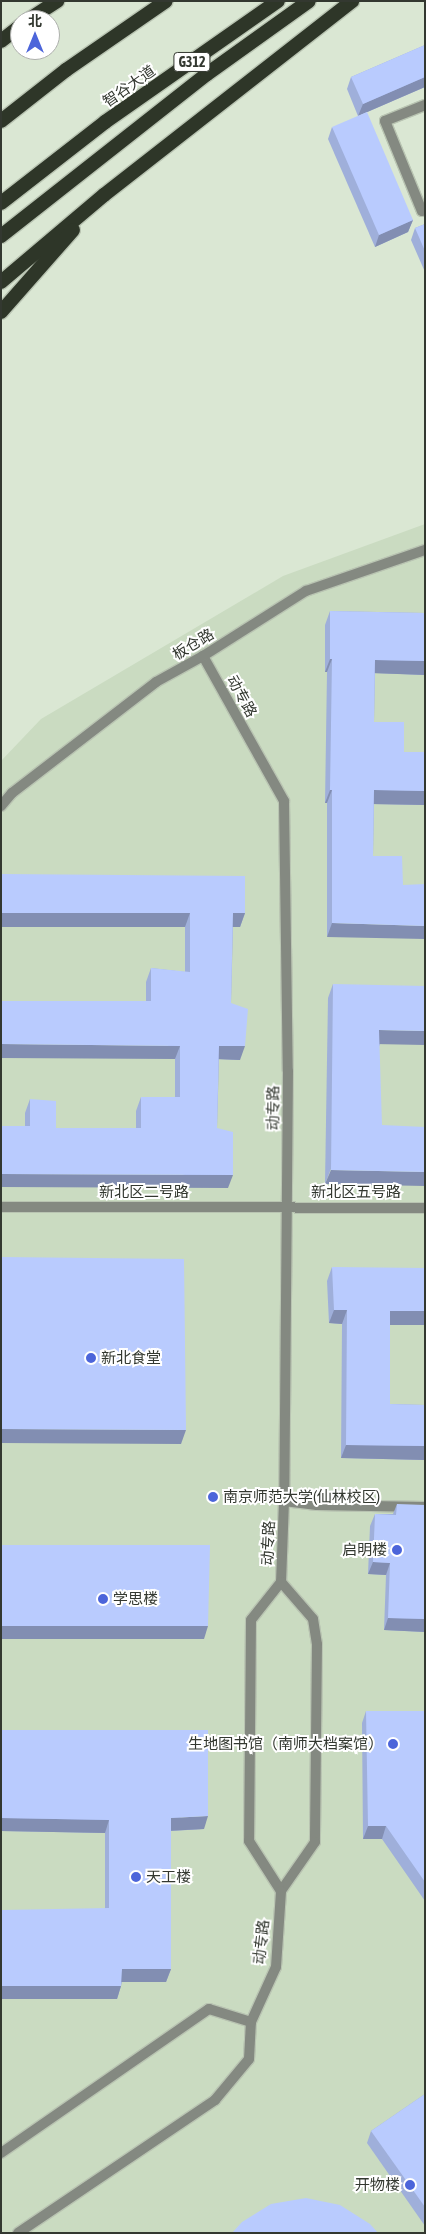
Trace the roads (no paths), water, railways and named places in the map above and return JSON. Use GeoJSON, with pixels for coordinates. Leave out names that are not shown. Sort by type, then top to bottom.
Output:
{"type":"FeatureCollection","features":[{"type":"Feature","properties":{"kind":"highway"},"geometry":{"type":"LineString","coordinates":[[43,10],[57,1]]}},
{"type":"Feature","properties":{"kind":"highway"},"geometry":{"type":"LineString","coordinates":[[1,121],[66,70],[166,1]]}},
{"type":"Feature","properties":{"kind":"highway","name":"智谷大道"},"geometry":{"type":"LineString","coordinates":[[1,203],[106,122],[278,1]]}},
{"type":"Feature","properties":{"kind":"highway"},"geometry":{"type":"LineString","coordinates":[[1,236],[207,74],[309,1]]}},
{"type":"Feature","properties":{"kind":"highway"},"geometry":{"type":"LineString","coordinates":[[1,282],[104,194],[352,1]]}},
{"type":"Feature","properties":{"kind":"highway"},"geometry":{"type":"LineString","coordinates":[[1,312],[104,194]]}},
{"type":"Feature","properties":{"kind":"street"},"geometry":{"type":"LineString","coordinates":[[425,104],[385,121],[422,211],[425,210]]}},
{"type":"Feature","properties":{"kind":"street","name":"板仓路"},"geometry":{"type":"LineString","coordinates":[[1,806],[12,793],[156,682],[203,656],[306,591],[425,550]]}},
{"type":"Feature","properties":{"kind":"street","name":"动专路"},"geometry":{"type":"LineString","coordinates":[[203,656],[284,801],[288,1071],[284,1501],[281,1582]]}},
{"type":"Feature","properties":{"kind":"street","name":"新北区二号路"},"geometry":{"type":"LineString","coordinates":[[1,1207],[287,1207]]}},
{"type":"Feature","properties":{"kind":"street","name":"新北区五号路"},"geometry":{"type":"LineString","coordinates":[[287,1207],[425,1208]]}},
{"type":"Feature","properties":{"kind":"street"},"geometry":{"type":"LineString","coordinates":[[284,1501],[317,1505],[425,1507]]}},
{"type":"Feature","properties":{"kind":"street"},"geometry":{"type":"LineString","coordinates":[[281,1582],[313,1619],[317,1644],[315,1842],[281,1891],[249,1841],[249,1831],[251,1620],[281,1582]]}},
{"type":"Feature","properties":{"kind":"street","name":"动专路"},"geometry":{"type":"LineString","coordinates":[[251,2022],[276,1967],[281,1891]]}},
{"type":"Feature","properties":{"kind":"street"},"geometry":{"type":"LineString","coordinates":[[1,2153],[209,2009],[251,2022],[249,2059],[215,2100],[18,2233]]}},
{"type":"Feature","properties":{"kind":"place","name":"新北食堂"},"geometry":{"type":"Point","coordinates":[91,1358]}},
{"type":"Feature","properties":{"kind":"place","name":"南京师范大学(仙林校区)"},"geometry":{"type":"Point","coordinates":[213,1497]}},
{"type":"Feature","properties":{"kind":"place","name":"启明楼"},"geometry":{"type":"Point","coordinates":[397,1550]}},
{"type":"Feature","properties":{"kind":"place","name":"学思楼"},"geometry":{"type":"Point","coordinates":[103,1599]}},
{"type":"Feature","properties":{"kind":"place","name":"生地图书馆（南师大档案馆）"},"geometry":{"type":"Point","coordinates":[393,1744]}},
{"type":"Feature","properties":{"kind":"place","name":"天工楼"},"geometry":{"type":"Point","coordinates":[136,1877]}},
{"type":"Feature","properties":{"kind":"place","name":"开物楼"},"geometry":{"type":"Point","coordinates":[410,2185]}}]}
